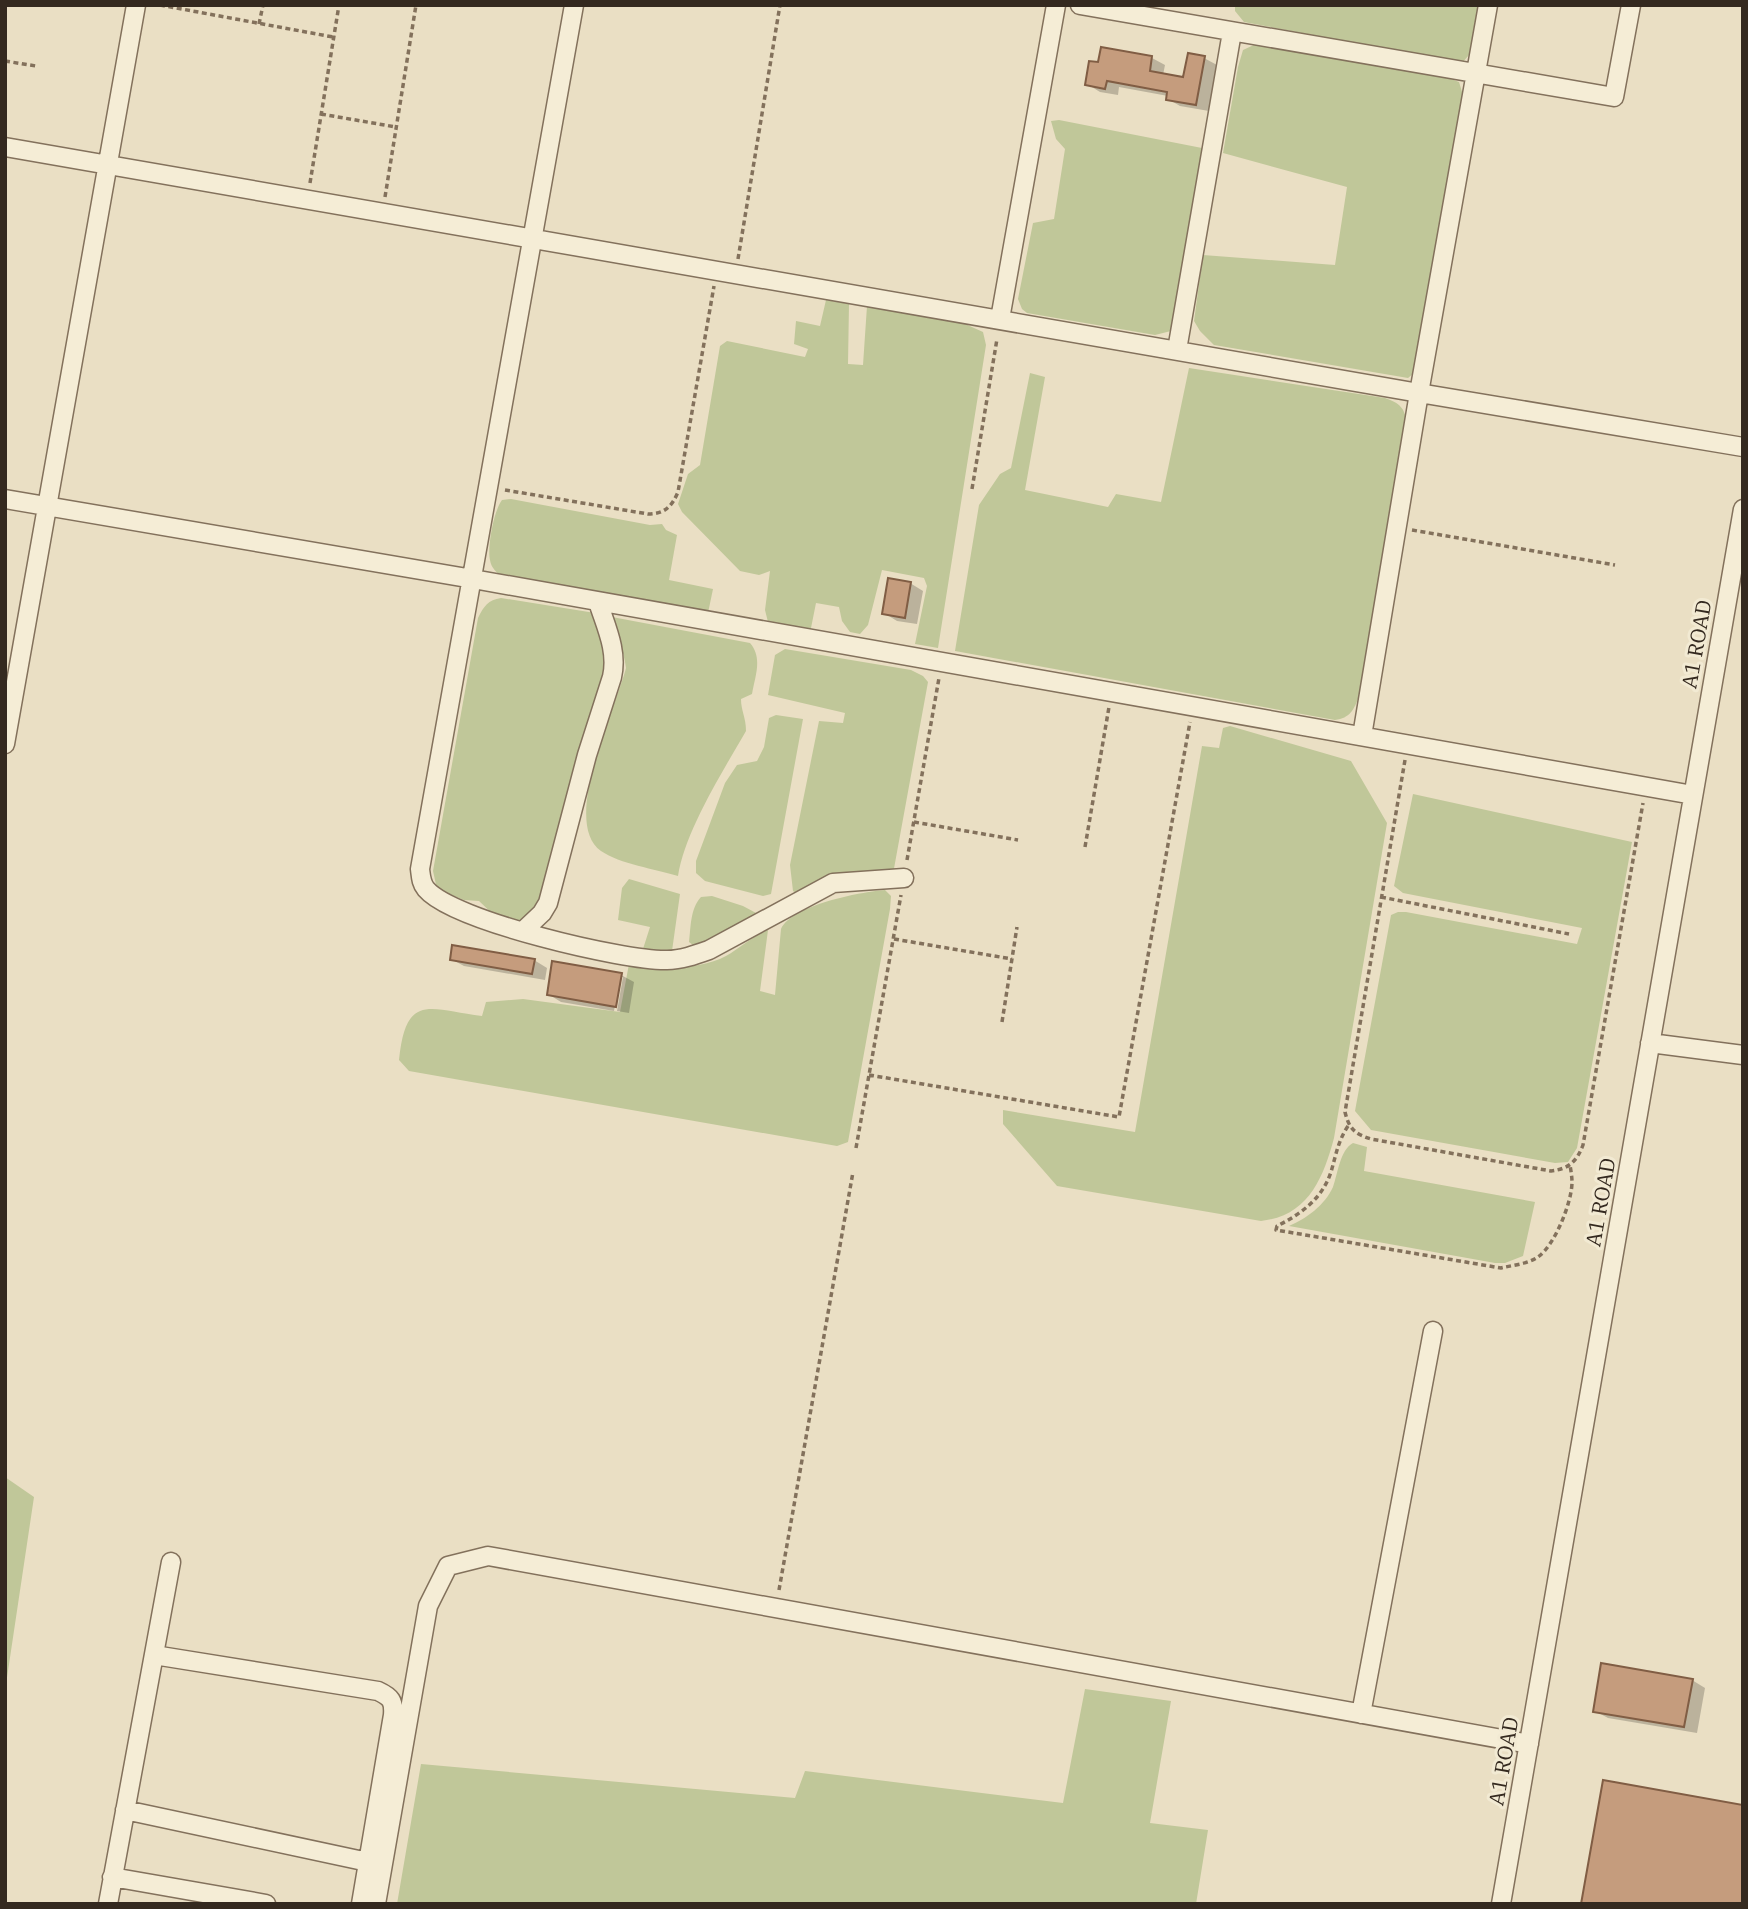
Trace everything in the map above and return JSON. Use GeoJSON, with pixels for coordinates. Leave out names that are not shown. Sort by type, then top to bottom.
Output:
{"type":"FeatureCollection","features":[{"type":"Feature","properties":{"kind":"lane"},"geometry":{"type":"LineString","coordinates":[[5,744],[136,5]]}},
{"type":"Feature","properties":{"kind":"lane"},"geometry":{"type":"LineString","coordinates":[[574,5],[420,869],[421,881],[439,900],[523,931],[629,957],[667,960],[709,950],[833,883],[904,878]]}},
{"type":"Feature","properties":{"kind":"lane"},"geometry":{"type":"LineString","coordinates":[[1000,319],[1056,5]]}},
{"type":"Feature","properties":{"kind":"lane"},"geometry":{"type":"LineString","coordinates":[[1080,5],[1614,97],[1631,5]]}},
{"type":"Feature","properties":{"kind":"lane"},"geometry":{"type":"LineString","coordinates":[[1362,736],[1488,5]]}},
{"type":"Feature","properties":{"kind":"lane"},"geometry":{"type":"LineString","coordinates":[[1177,350],[1232,32]]}},
{"type":"Feature","properties":{"kind":"lane"},"geometry":{"type":"LineString","coordinates":[[5,147],[1743,447]]}},
{"type":"Feature","properties":{"kind":"lane"},"geometry":{"type":"LineString","coordinates":[[5,499],[1693,795]]}},
{"type":"Feature","properties":{"kind":"lane","name":"A1 ROAD"},"geometry":{"type":"LineString","coordinates":[[1502,1904],[1743,509]]}},
{"type":"Feature","properties":{"kind":"lane"},"geometry":{"type":"LineString","coordinates":[[523,931],[542,914],[548,902],[587,755],[612,677],[612,644],[598,602]]}},
{"type":"Feature","properties":{"kind":"lane"},"geometry":{"type":"LineString","coordinates":[[1650,1043],[1743,1055]]}},
{"type":"Feature","properties":{"kind":"lane"},"geometry":{"type":"LineString","coordinates":[[1361,1714],[1433,1331]]}},
{"type":"Feature","properties":{"kind":"lane"},"geometry":{"type":"LineString","coordinates":[[376,1904],[428,1606],[448,1566],[488,1556],[1529,1744]]}},
{"type":"Feature","properties":{"kind":"lane"},"geometry":{"type":"LineString","coordinates":[[108,1904],[171,1562]]}},
{"type":"Feature","properties":{"kind":"lane"},"geometry":{"type":"LineString","coordinates":[[154,1654],[378,1691],[389,1696],[394,1703],[393,1715],[362,1904]]}},
{"type":"Feature","properties":{"kind":"lane"},"geometry":{"type":"LineString","coordinates":[[125,1811],[368,1862]]}},
{"type":"Feature","properties":{"kind":"lane"},"geometry":{"type":"LineString","coordinates":[[112,1877],[266,1904]]}},
{"type":"Feature","properties":{"kind":"path"},"geometry":{"type":"LineString","coordinates":[[160,5],[334,37]]}},
{"type":"Feature","properties":{"kind":"path"},"geometry":{"type":"LineString","coordinates":[[259,24],[263,5]]}},
{"type":"Feature","properties":{"kind":"path"},"geometry":{"type":"LineString","coordinates":[[307,199],[339,5]]}},
{"type":"Feature","properties":{"kind":"path"},"geometry":{"type":"LineString","coordinates":[[382,212],[416,5]]}},
{"type":"Feature","properties":{"kind":"path"},"geometry":{"type":"LineString","coordinates":[[735,274],[780,5]]}},
{"type":"Feature","properties":{"kind":"path"},"geometry":{"type":"LineString","coordinates":[[5,61],[36,66]]}},
{"type":"Feature","properties":{"kind":"path"},"geometry":{"type":"LineString","coordinates":[[321,114],[396,127]]}},
{"type":"Feature","properties":{"kind":"path"},"geometry":{"type":"LineString","coordinates":[[489,488],[648,514],[666,510],[678,492],[717,270]]}},
{"type":"Feature","properties":{"kind":"path"},"geometry":{"type":"LineString","coordinates":[[972,489],[1000,319]]}},
{"type":"Feature","properties":{"kind":"path"},"geometry":{"type":"LineString","coordinates":[[1396,527],[1615,565]]}},
{"type":"Feature","properties":{"kind":"path"},"geometry":{"type":"LineString","coordinates":[[856,1148],[942,662]]}},
{"type":"Feature","properties":{"kind":"path"},"geometry":{"type":"LineString","coordinates":[[1085,846],[1111,692]]}},
{"type":"Feature","properties":{"kind":"path"},"geometry":{"type":"LineString","coordinates":[[869,1075],[1119,1117],[1192,707]]}},
{"type":"Feature","properties":{"kind":"path"},"geometry":{"type":"LineString","coordinates":[[1408,745],[1347,1098],[1345,1112],[1348,1126],[1357,1134],[1371,1139],[1551,1171],[1570,1166],[1583,1145],[1646,786]]}},
{"type":"Feature","properties":{"kind":"path"},"geometry":{"type":"LineString","coordinates":[[914,822],[1018,839]]}},
{"type":"Feature","properties":{"kind":"path"},"geometry":{"type":"LineString","coordinates":[[1381,897],[1569,934]]}},
{"type":"Feature","properties":{"kind":"path"},"geometry":{"type":"LineString","coordinates":[[1002,1022],[1017,927]]}},
{"type":"Feature","properties":{"kind":"path"},"geometry":{"type":"LineString","coordinates":[[893,939],[1012,959]]}},
{"type":"Feature","properties":{"kind":"path"},"geometry":{"type":"LineString","coordinates":[[1348,1126],[1339,1140],[1330,1175],[1318,1197],[1299,1215],[1277,1226],[1276,1230],[1501,1268],[1522,1264],[1539,1257],[1562,1221],[1572,1183],[1570,1166]]}},
{"type":"Feature","properties":{"kind":"path"},"geometry":{"type":"LineString","coordinates":[[776,1608],[853,1172]]}},
{"type":"Feature","properties":{"kind":"green space"},"geometry":{"type":"Polygon","coordinates":[[[1235,5],[1478,5],[1469,55],[1462,63],[1244,22],[1235,11],[1235,5]]]}},
{"type":"Feature","properties":{"kind":"green space"},"geometry":{"type":"Polygon","coordinates":[[[1256,44],[1459,82],[1463,95],[1414,373],[1408,378],[1214,345],[1194,321],[1203,255],[1335,265],[1347,187],[1223,153],[1243,50],[1256,44]]]}},
{"type":"Feature","properties":{"kind":"green space"},"geometry":{"type":"Polygon","coordinates":[[[1059,120],[1202,148],[1174,327],[1171,331],[1155,335],[1027,313],[1022,309],[1018,299],[1033,223],[1054,219],[1065,149],[1056,139],[1051,121],[1059,120]]]}},
{"type":"Feature","properties":{"kind":"green space"},"geometry":{"type":"Polygon","coordinates":[[[826,300],[849,304],[848,364],[863,365],[867,306],[963,323],[983,332],[986,345],[938,648],[915,644],[927,586],[924,578],[882,570],[868,625],[860,634],[850,632],[842,621],[839,607],[816,603],[811,628],[806,630],[768,622],[765,610],[770,571],[759,575],[740,571],[682,512],[678,504],[688,474],[700,465],[720,346],[727,341],[805,357],[808,349],[794,344],[796,321],[820,326],[826,300]]]}},
{"type":"Feature","properties":{"kind":"green space"},"geometry":{"type":"Polygon","coordinates":[[[1189,368],[1385,398],[1398,404],[1405,414],[1407,424],[1359,696],[1353,709],[1344,717],[1335,720],[955,651],[979,505],[1000,474],[1011,468],[1030,373],[1045,377],[1025,490],[1108,507],[1116,494],[1161,502],[1189,368]]]}},
{"type":"Feature","properties":{"kind":"green space"},"geometry":{"type":"Polygon","coordinates":[[[511,499],[650,525],[662,524],[666,530],[677,535],[669,580],[713,589],[708,613],[503,577],[492,565],[489,547],[499,505],[502,500],[511,499]]]}},
{"type":"Feature","properties":{"kind":"green space"},"geometry":{"type":"Polygon","coordinates":[[[501,598],[595,613],[611,663],[543,905],[524,923],[498,919],[479,901],[464,900],[437,889],[433,871],[478,618],[487,604],[501,598]]]}},
{"type":"Feature","properties":{"kind":"green space"},"geometry":{"type":"Polygon","coordinates":[[[612,617],[750,643],[756,655],[757,667],[752,694],[741,699],[746,731],[688,840],[678,876],[609,856],[601,851],[590,836],[586,816],[594,763],[626,668],[612,617]]]}},
{"type":"Feature","properties":{"kind":"green space"},"geometry":{"type":"Polygon","coordinates":[[[785,649],[911,670],[928,682],[893,874],[799,895],[793,891],[790,865],[819,721],[843,723],[845,713],[768,695],[775,655],[785,649]]]}},
{"type":"Feature","properties":{"kind":"green space"},"geometry":{"type":"Polygon","coordinates":[[[776,715],[803,719],[771,894],[763,896],[705,881],[696,873],[696,861],[725,783],[737,765],[757,761],[764,747],[769,718],[776,715]]]}},
{"type":"Feature","properties":{"kind":"green space"},"geometry":{"type":"Polygon","coordinates":[[[1230,726],[1351,761],[1387,823],[1330,1153],[1318,1181],[1302,1203],[1291,1212],[1261,1221],[1057,1186],[1003,1124],[1003,1110],[1135,1132],[1202,746],[1219,748],[1223,728],[1230,726]]]}},
{"type":"Feature","properties":{"kind":"green space"},"geometry":{"type":"Polygon","coordinates":[[[1413,794],[1632,842],[1577,1148],[1568,1162],[1555,1163],[1371,1130],[1355,1111],[1391,915],[1406,912],[1577,944],[1582,928],[1403,893],[1394,886],[1413,794]]]}},
{"type":"Feature","properties":{"kind":"green space"},"geometry":{"type":"Polygon","coordinates":[[[629,879],[680,894],[672,951],[661,953],[643,949],[650,927],[618,920],[622,888],[629,879]]]}},
{"type":"Feature","properties":{"kind":"green space"},"geometry":{"type":"Polygon","coordinates":[[[885,890],[891,896],[890,909],[848,1142],[837,1146],[409,1071],[399,1060],[407,1023],[414,1014],[423,1010],[448,1010],[482,1016],[486,1002],[523,999],[620,1012],[629,964],[665,967],[703,964],[726,956],[768,930],[760,991],[775,995],[781,929],[788,921],[798,913],[828,901],[885,890]]]}},
{"type":"Feature","properties":{"kind":"green space"},"geometry":{"type":"Polygon","coordinates":[[[712,896],[756,913],[752,919],[698,949],[689,942],[693,913],[701,897],[712,896]]]}},
{"type":"Feature","properties":{"kind":"green space"},"geometry":{"type":"Polygon","coordinates":[[[1353,1143],[1367,1147],[1364,1171],[1535,1202],[1523,1256],[1505,1263],[1495,1263],[1289,1226],[1308,1215],[1325,1200],[1333,1187],[1342,1156],[1353,1143]]]}},
{"type":"Feature","properties":{"kind":"green space"},"geometry":{"type":"Polygon","coordinates":[[[5,1477],[34,1497],[5,1691],[5,1477]]]}},
{"type":"Feature","properties":{"kind":"green space"},"geometry":{"type":"Polygon","coordinates":[[[1085,1689],[1171,1701],[1150,1823],[1208,1830],[1196,1904],[397,1904],[421,1764],[795,1798],[805,1771],[1063,1803],[1085,1689]]]}},
{"type":"Feature","properties":{"kind":"building"},"geometry":{"type":"Polygon","coordinates":[[[1101,47],[1152,56],[1150,71],[1183,77],[1188,53],[1205,56],[1196,105],[1166,100],[1167,92],[1107,81],[1105,89],[1085,85],[1089,61],[1098,62],[1101,47]]]}},
{"type":"Feature","properties":{"kind":"building"},"geometry":{"type":"Polygon","coordinates":[[[888,578],[911,582],[905,618],[882,614],[888,578]]]}},
{"type":"Feature","properties":{"kind":"building"},"geometry":{"type":"Polygon","coordinates":[[[452,945],[535,959],[532,974],[450,960],[452,945]]]}},
{"type":"Feature","properties":{"kind":"building"},"geometry":{"type":"Polygon","coordinates":[[[552,961],[622,973],[616,1007],[547,995],[552,961]]]}},
{"type":"Feature","properties":{"kind":"building"},"geometry":{"type":"Polygon","coordinates":[[[1601,1663],[1693,1679],[1684,1727],[1593,1712],[1601,1663]]]}},
{"type":"Feature","properties":{"kind":"building"},"geometry":{"type":"Polygon","coordinates":[[[1603,1780],[1743,1805],[1743,1904],[1581,1904],[1603,1780]]]}}]}
